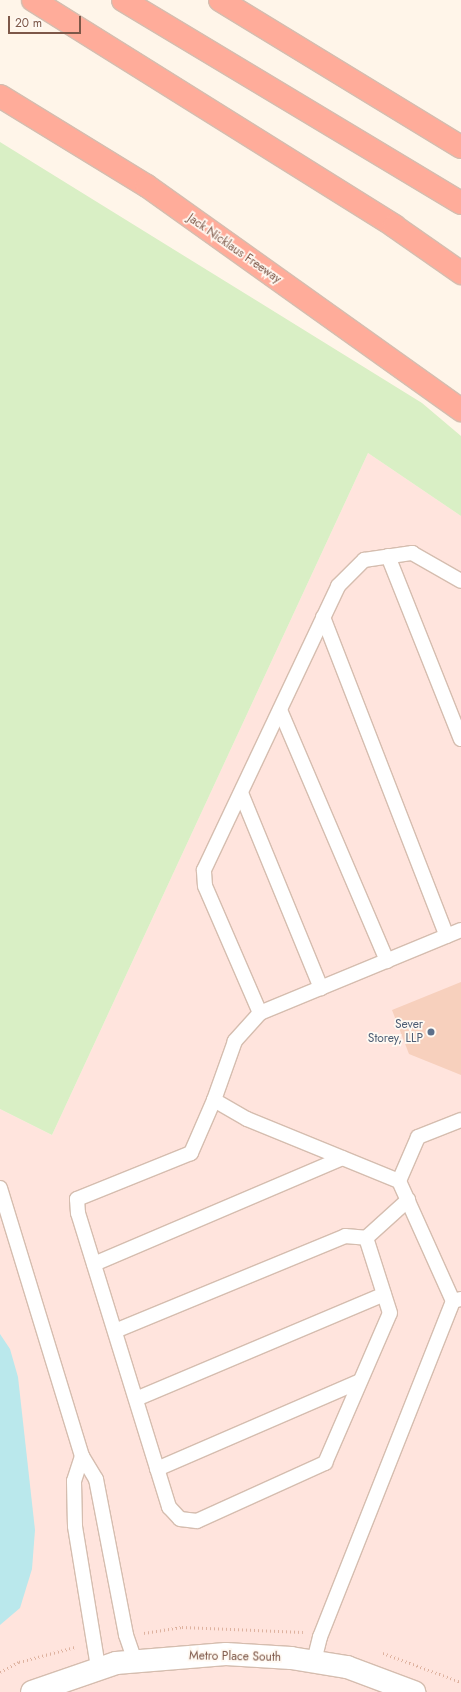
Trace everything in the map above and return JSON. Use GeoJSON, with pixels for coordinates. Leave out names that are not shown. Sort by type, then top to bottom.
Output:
{"type":"FeatureCollection","features":[{"type":"Feature","properties":{"kind":"highway"},"geometry":{"type":"LineString","coordinates":[[34,0],[394,226],[461,273]]}},
{"type":"Feature","properties":{"kind":"highway"},"geometry":{"type":"LineString","coordinates":[[123,0],[461,203]]}},
{"type":"Feature","properties":{"kind":"highway"},"geometry":{"type":"LineString","coordinates":[[220,0],[461,147]]}},
{"type":"Feature","properties":{"kind":"highway","name":"Jack Nicklaus Freeway"},"geometry":{"type":"LineString","coordinates":[[0,96],[146,186],[461,410]]}},
{"type":"Feature","properties":{"kind":"street","name":"Metro Place South"},"geometry":{"type":"LineString","coordinates":[[32,1692],[98,1668],[136,1661],[226,1654],[314,1661],[362,1672],[414,1692]]}},
{"type":"Feature","properties":{"kind":"lane"},"geometry":{"type":"LineString","coordinates":[[260,1013],[205,886],[204,870],[338,586],[364,560],[412,553],[461,581]]}},
{"type":"Feature","properties":{"kind":"lane"},"geometry":{"type":"LineString","coordinates":[[388,556],[461,739]]}},
{"type":"Feature","properties":{"kind":"lane"},"geometry":{"type":"LineString","coordinates":[[323,617],[447,936]]}},
{"type":"Feature","properties":{"kind":"lane"},"geometry":{"type":"LineString","coordinates":[[280,710],[387,961]]}},
{"type":"Feature","properties":{"kind":"lane"},"geometry":{"type":"LineString","coordinates":[[241,793],[321,988]]}},
{"type":"Feature","properties":{"kind":"lane"},"geometry":{"type":"LineString","coordinates":[[366,1238],[390,1313],[325,1462],[197,1521],[180,1519],[169,1507],[78,1213],[77,1199],[191,1153],[214,1100],[235,1041],[260,1013],[461,930]]}},
{"type":"Feature","properties":{"kind":"lane"},"geometry":{"type":"LineString","coordinates":[[214,1100],[247,1119],[399,1181],[457,1300],[320,1637],[314,1661]]}},
{"type":"Feature","properties":{"kind":"lane"},"geometry":{"type":"LineString","coordinates":[[399,1181],[418,1137],[461,1120]]}},
{"type":"Feature","properties":{"kind":"lane"},"geometry":{"type":"LineString","coordinates":[[94,1264],[342,1158]]}},
{"type":"Feature","properties":{"kind":"lane"},"geometry":{"type":"LineString","coordinates":[[0,1188],[4,1221],[82,1456],[96,1479],[126,1635],[136,1661]]}},
{"type":"Feature","properties":{"kind":"lane"},"geometry":{"type":"LineString","coordinates":[[115,1331],[345,1236],[366,1238],[408,1200]]}},
{"type":"Feature","properties":{"kind":"lane"},"geometry":{"type":"LineString","coordinates":[[136,1399],[384,1294]]}},
{"type":"Feature","properties":{"kind":"lane"},"geometry":{"type":"LineString","coordinates":[[157,1469],[360,1382]]}},
{"type":"Feature","properties":{"kind":"lane"},"geometry":{"type":"LineString","coordinates":[[82,1456],[74,1481],[75,1526],[98,1668]]}},
{"type":"Feature","properties":{"kind":"shaded area"},"geometry":{"type":"Polygon","coordinates":[[[368,453],[461,516],[461,1692],[0,1692],[0,1109],[52,1135],[368,453]]]}},
{"type":"Feature","properties":{"kind":"green space"},"geometry":{"type":"Polygon","coordinates":[[[0,142],[422,403],[461,436],[461,516],[368,453],[52,1135],[0,1109],[0,142]]]}},
{"type":"Feature","properties":{"kind":"water"},"geometry":{"type":"Polygon","coordinates":[[[0,1334],[10,1349],[18,1377],[35,1530],[32,1569],[20,1608],[0,1625],[0,1334]]]}},
{"type":"Feature","properties":{"kind":"building","name":"Sever Storey, LLP"},"geometry":{"type":"Polygon","coordinates":[[[461,982],[461,1075],[409,1054],[392,1010],[461,982]]]}},
{"type":"Feature","properties":{"kind":"place","name":"Sever Storey, LLP"},"geometry":{"type":"Point","coordinates":[431,1032]}}]}
